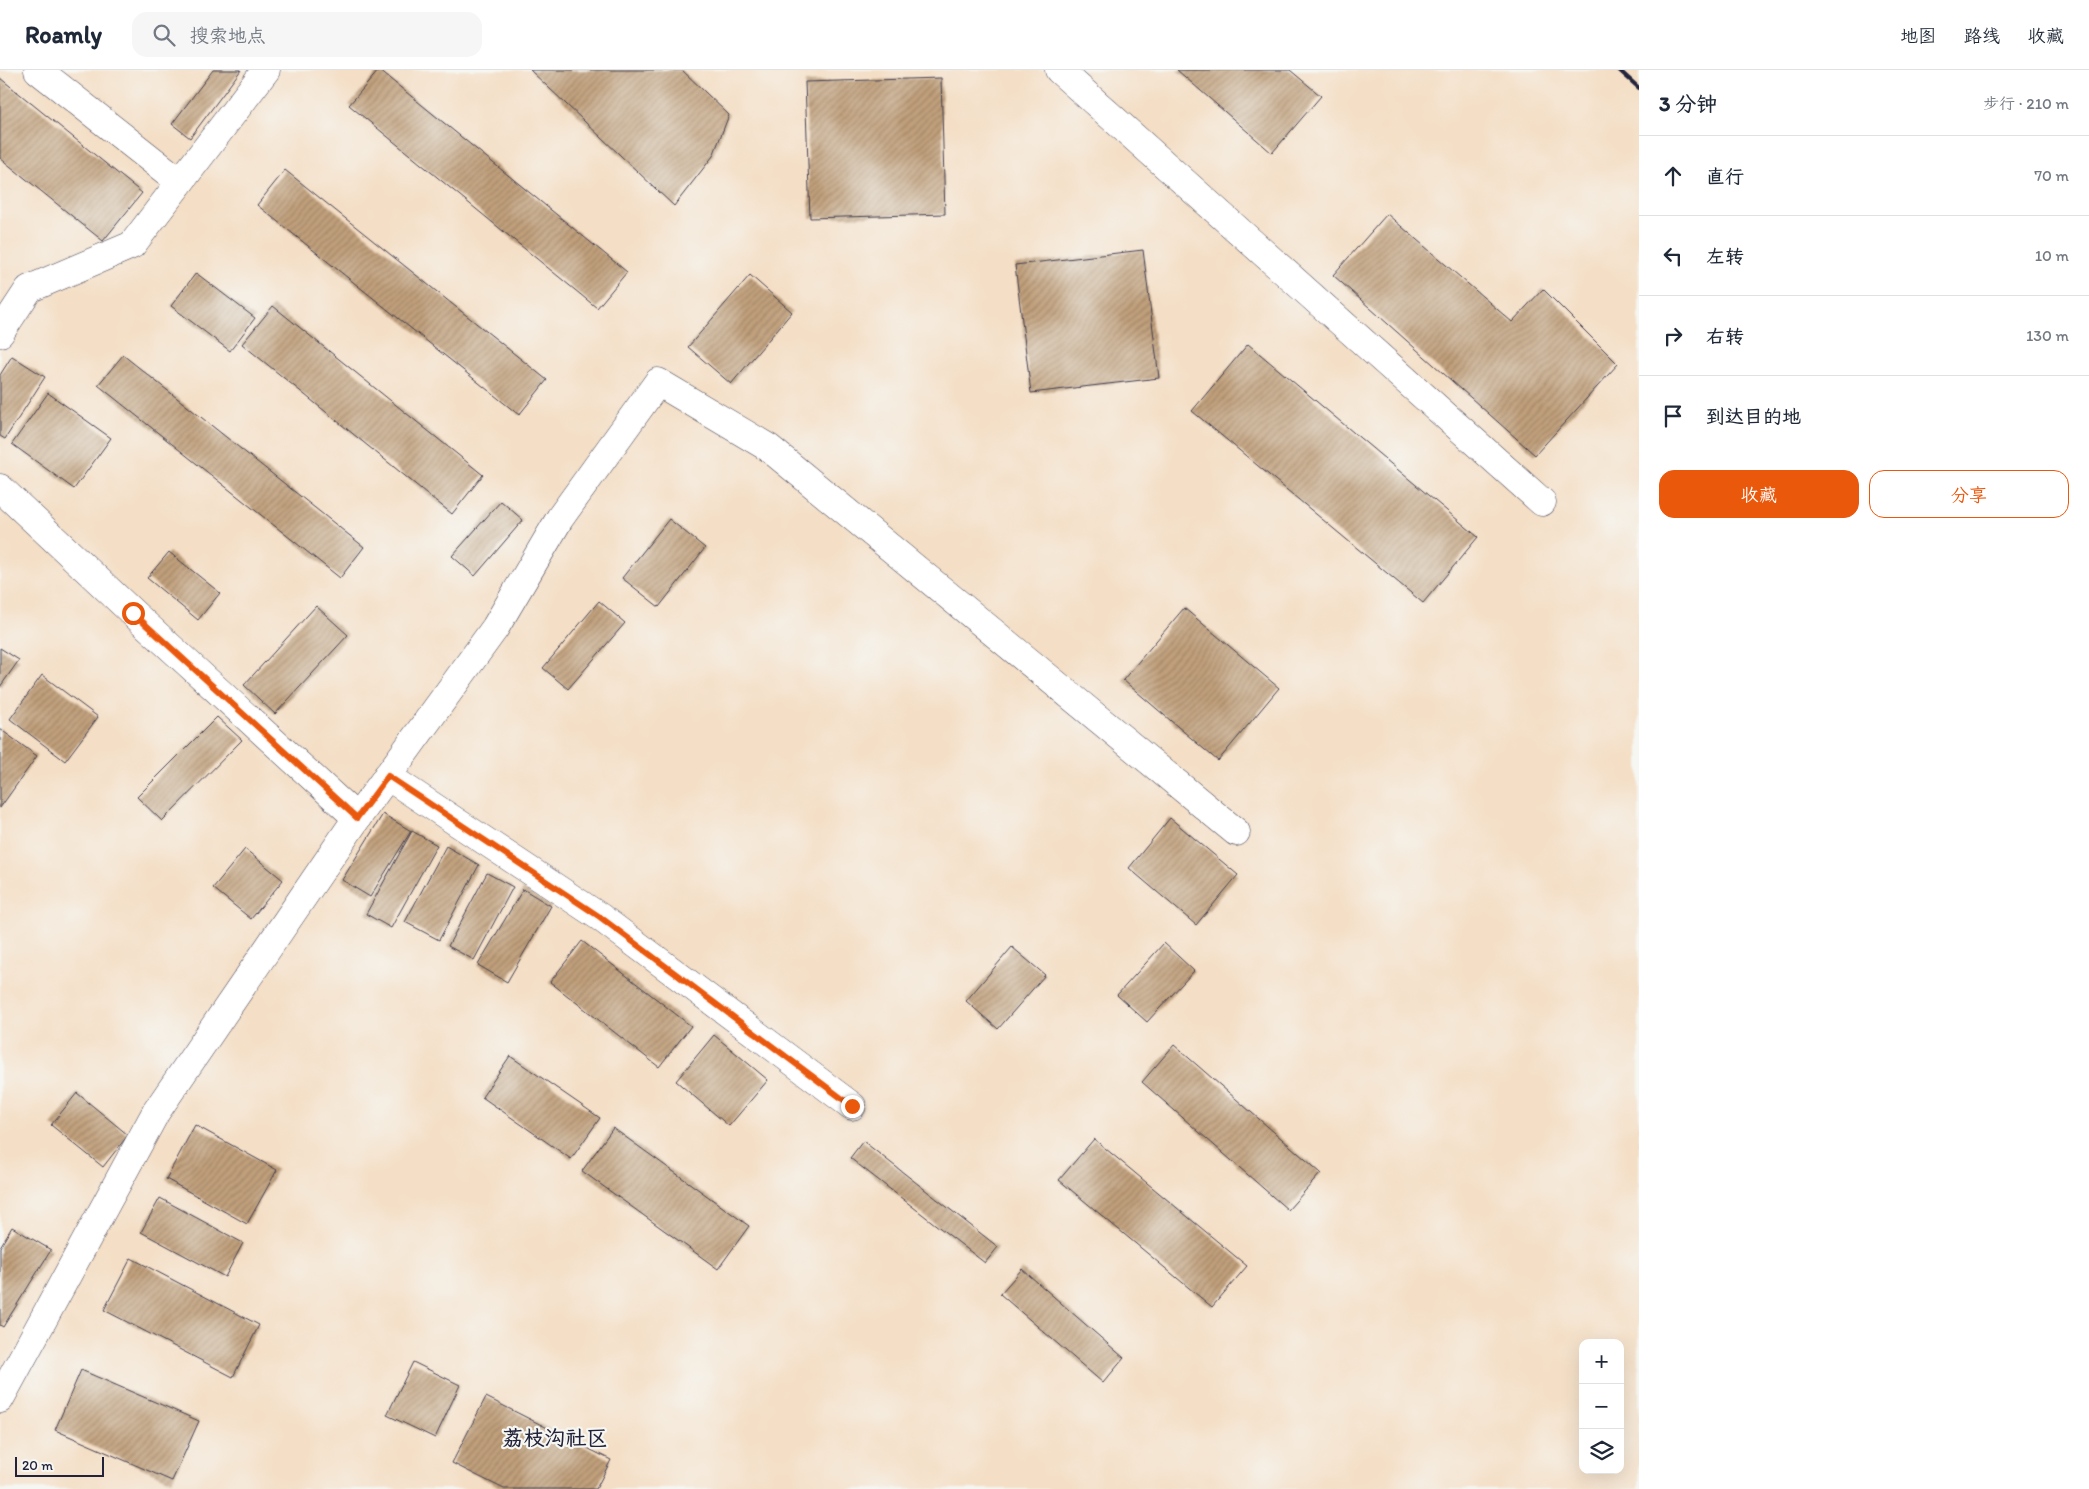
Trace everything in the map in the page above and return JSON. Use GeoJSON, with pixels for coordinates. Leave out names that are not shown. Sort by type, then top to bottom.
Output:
{"type":"FeatureCollection","features":[{"type":"Feature","properties":{"kind":"street"},"geometry":{"type":"LineString","coordinates":[[38,70],[180,182]]}},
{"type":"Feature","properties":{"kind":"street"},"geometry":{"type":"LineString","coordinates":[[0,333],[29,289],[132,245],[266,70]]}},
{"type":"Feature","properties":{"kind":"street"},"geometry":{"type":"LineString","coordinates":[[1059,70],[1542,502]]}},
{"type":"Feature","properties":{"kind":"street"},"geometry":{"type":"LineString","coordinates":[[0,1399],[156,1112],[357,818],[495,628],[560,518],[658,382],[769,448],[1236,832]]}},
{"type":"Feature","properties":{"kind":"street"},"geometry":{"type":"LineString","coordinates":[[0,488],[133,613],[357,818]]}},
{"type":"Feature","properties":{"kind":"street"},"geometry":{"type":"LineString","coordinates":[[388,776],[600,917],[852,1106]]}},
{"type":"Feature","properties":{"kind":"building"},"geometry":{"type":"Polygon","coordinates":[[[213,70],[241,70],[190,138],[172,124],[213,70]]]}},
{"type":"Feature","properties":{"kind":"building"},"geometry":{"type":"Polygon","coordinates":[[[379,70],[627,272],[597,308],[349,105],[379,70]]]}},
{"type":"Feature","properties":{"kind":"building"},"geometry":{"type":"Polygon","coordinates":[[[530,70],[682,70],[729,115],[713,156],[674,206],[530,70]]]}},
{"type":"Feature","properties":{"kind":"building"},"geometry":{"type":"Polygon","coordinates":[[[1177,70],[1290,70],[1321,96],[1272,153],[1177,70]]]}},
{"type":"Feature","properties":{"kind":"building"},"geometry":{"type":"Polygon","coordinates":[[[0,78],[142,193],[103,241],[0,158],[0,78]]]}},
{"type":"Feature","properties":{"kind":"building"},"geometry":{"type":"Polygon","coordinates":[[[941,78],[945,214],[810,218],[805,82],[941,78]]]}},
{"type":"Feature","properties":{"kind":"building"},"geometry":{"type":"Polygon","coordinates":[[[285,170],[547,380],[519,415],[257,205],[285,170]]]}},
{"type":"Feature","properties":{"kind":"building"},"geometry":{"type":"Polygon","coordinates":[[[1387,214],[1512,322],[1543,289],[1618,364],[1535,455],[1333,275],[1387,214]]]}},
{"type":"Feature","properties":{"kind":"building"},"geometry":{"type":"Polygon","coordinates":[[[1143,250],[1159,378],[1031,393],[1015,265],[1143,250]]]}},
{"type":"Feature","properties":{"kind":"building"},"geometry":{"type":"Polygon","coordinates":[[[196,273],[255,318],[230,351],[171,306],[196,273]]]}},
{"type":"Feature","properties":{"kind":"building"},"geometry":{"type":"Polygon","coordinates":[[[750,275],[792,312],[731,384],[688,347],[750,275]]]}},
{"type":"Feature","properties":{"kind":"building"},"geometry":{"type":"Polygon","coordinates":[[[273,306],[483,475],[452,514],[242,344],[273,306]]]}},
{"type":"Feature","properties":{"kind":"building"},"geometry":{"type":"Polygon","coordinates":[[[1248,344],[1478,537],[1423,603],[1192,411],[1248,344]]]}},
{"type":"Feature","properties":{"kind":"building"},"geometry":{"type":"Polygon","coordinates":[[[123,355],[364,547],[340,578],[98,385],[123,355]]]}},
{"type":"Feature","properties":{"kind":"building"},"geometry":{"type":"Polygon","coordinates":[[[12,356],[45,377],[5,439],[0,436],[0,375],[12,356]]]}},
{"type":"Feature","properties":{"kind":"building"},"geometry":{"type":"Polygon","coordinates":[[[48,393],[111,438],[74,489],[12,444],[48,393]]]}},
{"type":"Feature","properties":{"kind":"building"},"geometry":{"type":"Polygon","coordinates":[[[501,501],[523,520],[475,576],[452,556],[501,501]]]}},
{"type":"Feature","properties":{"kind":"building"},"geometry":{"type":"Polygon","coordinates":[[[669,519],[705,548],[659,607],[622,578],[669,519]]]}},
{"type":"Feature","properties":{"kind":"building"},"geometry":{"type":"Polygon","coordinates":[[[169,552],[220,593],[198,620],[147,578],[169,552]]]}},
{"type":"Feature","properties":{"kind":"building"},"geometry":{"type":"Polygon","coordinates":[[[599,601],[625,623],[568,689],[543,668],[599,601]]]}},
{"type":"Feature","properties":{"kind":"building"},"geometry":{"type":"Polygon","coordinates":[[[316,606],[348,635],[275,714],[244,685],[316,606]]]}},
{"type":"Feature","properties":{"kind":"building"},"geometry":{"type":"Polygon","coordinates":[[[1184,608],[1279,688],[1218,761],[1123,680],[1184,608]]]}},
{"type":"Feature","properties":{"kind":"building"},"geometry":{"type":"Polygon","coordinates":[[[0,648],[19,660],[0,687],[0,648]]]}},
{"type":"Feature","properties":{"kind":"building"},"geometry":{"type":"Polygon","coordinates":[[[42,675],[98,717],[65,761],[10,719],[42,675]]]}},
{"type":"Feature","properties":{"kind":"building"},"geometry":{"type":"Polygon","coordinates":[[[217,717],[242,740],[162,821],[137,797],[217,717]]]}},
{"type":"Feature","properties":{"kind":"building"},"geometry":{"type":"Polygon","coordinates":[[[0,729],[37,756],[0,808],[0,729]]]}},
{"type":"Feature","properties":{"kind":"building"},"geometry":{"type":"Polygon","coordinates":[[[383,814],[411,831],[370,897],[342,880],[383,814]]]}},
{"type":"Feature","properties":{"kind":"building"},"geometry":{"type":"Polygon","coordinates":[[[1170,818],[1238,875],[1196,925],[1129,868],[1170,818]]]}},
{"type":"Feature","properties":{"kind":"building"},"geometry":{"type":"Polygon","coordinates":[[[412,831],[437,845],[391,928],[366,914],[412,831]]]}},
{"type":"Feature","properties":{"kind":"building"},"geometry":{"type":"Polygon","coordinates":[[[446,846],[479,865],[439,940],[405,922],[446,846]]]}},
{"type":"Feature","properties":{"kind":"building"},"geometry":{"type":"Polygon","coordinates":[[[245,849],[283,880],[251,919],[213,888],[245,849]]]}},
{"type":"Feature","properties":{"kind":"building"},"geometry":{"type":"Polygon","coordinates":[[[487,873],[513,887],[474,960],[448,946],[487,873]]]}},
{"type":"Feature","properties":{"kind":"building"},"geometry":{"type":"Polygon","coordinates":[[[523,889],[551,906],[507,982],[478,965],[523,889]]]}},
{"type":"Feature","properties":{"kind":"building"},"geometry":{"type":"Polygon","coordinates":[[[582,941],[691,1026],[659,1067],[550,982],[582,941]]]}},
{"type":"Feature","properties":{"kind":"building"},"geometry":{"type":"Polygon","coordinates":[[[1164,943],[1194,971],[1147,1022],[1117,995],[1164,943]]]}},
{"type":"Feature","properties":{"kind":"building"},"geometry":{"type":"Polygon","coordinates":[[[1012,947],[1045,975],[998,1029],[966,1001],[1012,947]]]}},
{"type":"Feature","properties":{"kind":"building"},"geometry":{"type":"Polygon","coordinates":[[[714,1035],[768,1080],[729,1126],[676,1081],[714,1035]]]}},
{"type":"Feature","properties":{"kind":"building"},"geometry":{"type":"Polygon","coordinates":[[[1174,1045],[1321,1173],[1288,1210],[1142,1082],[1174,1045]]]}},
{"type":"Feature","properties":{"kind":"building"},"geometry":{"type":"Polygon","coordinates":[[[510,1056],[600,1118],[571,1159],[482,1097],[510,1056]]]}},
{"type":"Feature","properties":{"kind":"building"},"geometry":{"type":"Polygon","coordinates":[[[77,1093],[128,1135],[103,1167],[51,1125],[77,1093]]]}},
{"type":"Feature","properties":{"kind":"building"},"geometry":{"type":"Polygon","coordinates":[[[195,1125],[277,1170],[247,1224],[166,1179],[195,1125]]]}},
{"type":"Feature","properties":{"kind":"building"},"geometry":{"type":"Polygon","coordinates":[[[613,1128],[749,1226],[718,1269],[582,1171],[613,1128]]]}},
{"type":"Feature","properties":{"kind":"building"},"geometry":{"type":"Polygon","coordinates":[[[1094,1139],[1247,1266],[1212,1307],[1059,1180],[1094,1139]]]}},
{"type":"Feature","properties":{"kind":"building"},"geometry":{"type":"Polygon","coordinates":[[[863,1141],[998,1247],[985,1263],[850,1158],[863,1141]]]}},
{"type":"Feature","properties":{"kind":"building"},"geometry":{"type":"Polygon","coordinates":[[[160,1198],[243,1243],[225,1277],[141,1232],[160,1198]]]}},
{"type":"Feature","properties":{"kind":"building"},"geometry":{"type":"Polygon","coordinates":[[[12,1227],[51,1250],[3,1327],[0,1325],[0,1247],[12,1227]]]}},
{"type":"Feature","properties":{"kind":"building"},"geometry":{"type":"Polygon","coordinates":[[[131,1258],[259,1325],[233,1377],[104,1310],[131,1258]]]}},
{"type":"Feature","properties":{"kind":"building"},"geometry":{"type":"Polygon","coordinates":[[[1022,1269],[1124,1358],[1103,1383],[1000,1294],[1022,1269]]]}},
{"type":"Feature","properties":{"kind":"building"},"geometry":{"type":"Polygon","coordinates":[[[413,1362],[460,1385],[435,1438],[387,1415],[413,1362]]]}},
{"type":"Feature","properties":{"kind":"building"},"geometry":{"type":"Polygon","coordinates":[[[81,1370],[199,1421],[172,1481],[55,1430],[81,1370]]]}},
{"type":"Feature","properties":{"kind":"building"},"geometry":{"type":"Polygon","coordinates":[[[486,1397],[611,1460],[596,1489],[504,1489],[452,1463],[486,1397]]]}},
{"type":"Feature","properties":{"kind":"railway"},"geometry":{"type":"LineString","coordinates":[[1619,70],[1639,88]]}},
{"type":"Feature","properties":{"kind":"district","name":"荔枝沟社区"},"geometry":{"type":"Point","coordinates":[555,1438]}},
{"type":"Feature","properties":{"kind":"route"},"geometry":{"type":"LineString","coordinates":[[133,613],[357,818],[388,776],[600,917],[852,1106]]}}]}
